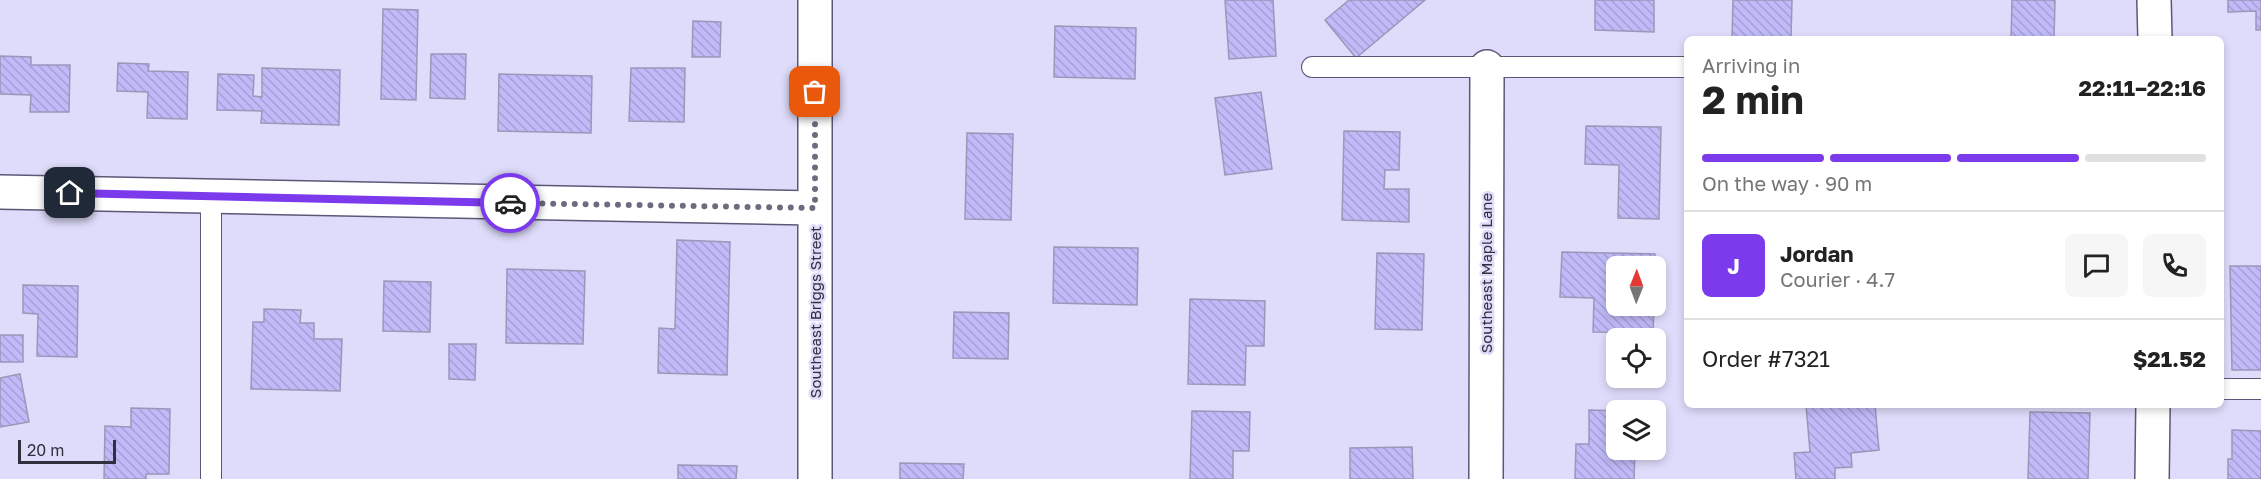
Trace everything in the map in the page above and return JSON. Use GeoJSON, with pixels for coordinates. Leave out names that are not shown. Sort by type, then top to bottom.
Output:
{"type":"FeatureCollection","features":[{"type":"Feature","properties":{"kind":"street","name":"Southeast Briggs Street"},"geometry":{"type":"LineString","coordinates":[[814,479],[815,0]]}},
{"type":"Feature","properties":{"kind":"street"},"geometry":{"type":"LineString","coordinates":[[2154,0],[2155,36]]}},
{"type":"Feature","properties":{"kind":"street","name":"Southeast Maple Lane"},"geometry":{"type":"LineString","coordinates":[[1486,479],[1487,67]]}},
{"type":"Feature","properties":{"kind":"street"},"geometry":{"type":"LineString","coordinates":[[0,192],[212,194],[283,199],[815,208]]}},
{"type":"Feature","properties":{"kind":"street"},"geometry":{"type":"LineString","coordinates":[[2152,479],[2153,408]]}},
{"type":"Feature","properties":{"kind":"lane"},"geometry":{"type":"LineString","coordinates":[[1312,67],[1684,67]]}},
{"type":"Feature","properties":{"kind":"lane"},"geometry":{"type":"LineString","coordinates":[[211,479],[212,194]]}},
{"type":"Feature","properties":{"kind":"lane"},"geometry":{"type":"LineString","coordinates":[[2224,389],[2261,388]]}},
{"type":"Feature","properties":{"kind":"building"},"geometry":{"type":"Polygon","coordinates":[[[1225,0],[1273,0],[1276,56],[1229,59],[1225,0]]]}},
{"type":"Feature","properties":{"kind":"building"},"geometry":{"type":"Polygon","coordinates":[[[1349,0],[1425,0],[1356,58],[1325,20],[1349,0]]]}},
{"type":"Feature","properties":{"kind":"building"},"geometry":{"type":"Polygon","coordinates":[[[1595,0],[1654,0],[1654,32],[1595,30],[1595,0]]]}},
{"type":"Feature","properties":{"kind":"building"},"geometry":{"type":"Polygon","coordinates":[[[1733,0],[1792,0],[1791,36],[1732,36],[1733,0]]]}},
{"type":"Feature","properties":{"kind":"building"},"geometry":{"type":"Polygon","coordinates":[[[2012,0],[2055,0],[2054,36],[2011,36],[2012,0]]]}},
{"type":"Feature","properties":{"kind":"building"},"geometry":{"type":"Polygon","coordinates":[[[2228,0],[2261,0],[2261,30],[2256,30],[2256,11],[2228,12],[2228,0]]]}},
{"type":"Feature","properties":{"kind":"building"},"geometry":{"type":"Polygon","coordinates":[[[383,9],[418,10],[416,100],[381,99],[383,9]]]}},
{"type":"Feature","properties":{"kind":"building"},"geometry":{"type":"Polygon","coordinates":[[[693,21],[721,22],[720,57],[692,57],[693,21]]]}},
{"type":"Feature","properties":{"kind":"building"},"geometry":{"type":"Polygon","coordinates":[[[1055,26],[1136,28],[1135,79],[1054,77],[1055,26]]]}},
{"type":"Feature","properties":{"kind":"building"},"geometry":{"type":"Polygon","coordinates":[[[431,54],[466,54],[465,99],[430,98],[431,54]]]}},
{"type":"Feature","properties":{"kind":"building"},"geometry":{"type":"Polygon","coordinates":[[[0,56],[31,57],[31,65],[70,65],[69,112],[30,112],[31,95],[0,94],[0,56]]]}},
{"type":"Feature","properties":{"kind":"building"},"geometry":{"type":"Polygon","coordinates":[[[118,63],[149,64],[148,71],[188,72],[187,119],[147,118],[148,92],[117,91],[118,63]]]}},
{"type":"Feature","properties":{"kind":"building"},"geometry":{"type":"Polygon","coordinates":[[[262,68],[340,70],[339,125],[261,123],[262,111],[217,110],[218,74],[254,75],[253,96],[262,97],[262,68]]]}},
{"type":"Feature","properties":{"kind":"building"},"geometry":{"type":"Polygon","coordinates":[[[631,68],[685,68],[684,122],[629,121],[631,68]]]}},
{"type":"Feature","properties":{"kind":"building"},"geometry":{"type":"Polygon","coordinates":[[[499,74],[592,76],[591,133],[498,131],[499,74]]]}},
{"type":"Feature","properties":{"kind":"building"},"geometry":{"type":"Polygon","coordinates":[[[1261,92],[1272,169],[1225,175],[1215,98],[1261,92]]]}},
{"type":"Feature","properties":{"kind":"building"},"geometry":{"type":"Polygon","coordinates":[[[1586,126],[1661,127],[1659,219],[1618,218],[1619,165],[1585,164],[1586,126]]]}},
{"type":"Feature","properties":{"kind":"building"},"geometry":{"type":"Polygon","coordinates":[[[1344,131],[1400,132],[1399,170],[1385,170],[1384,189],[1409,189],[1409,222],[1342,220],[1344,131]]]}},
{"type":"Feature","properties":{"kind":"building"},"geometry":{"type":"Polygon","coordinates":[[[967,133],[1013,134],[1011,220],[965,219],[967,133]]]}},
{"type":"Feature","properties":{"kind":"building"},"geometry":{"type":"Polygon","coordinates":[[[677,240],[730,242],[727,375],[658,373],[659,328],[675,329],[677,240]]]}},
{"type":"Feature","properties":{"kind":"building"},"geometry":{"type":"Polygon","coordinates":[[[1054,247],[1138,248],[1137,305],[1053,303],[1054,247]]]}},
{"type":"Feature","properties":{"kind":"building"},"geometry":{"type":"Polygon","coordinates":[[[1562,252],[1655,254],[1655,256],[1606,256],[1606,316],[1654,316],[1653,328],[1606,328],[1606,332],[1593,332],[1594,298],[1560,297],[1562,252]]]}},
{"type":"Feature","properties":{"kind":"building"},"geometry":{"type":"Polygon","coordinates":[[[1377,253],[1424,254],[1422,330],[1375,329],[1377,253]]]}},
{"type":"Feature","properties":{"kind":"building"},"geometry":{"type":"Polygon","coordinates":[[[2230,266],[2261,266],[2261,370],[2232,370],[2230,266]]]}},
{"type":"Feature","properties":{"kind":"building"},"geometry":{"type":"Polygon","coordinates":[[[507,269],[585,271],[583,344],[506,343],[507,269]]]}},
{"type":"Feature","properties":{"kind":"building"},"geometry":{"type":"Polygon","coordinates":[[[384,281],[431,282],[430,332],[383,331],[384,281]]]}},
{"type":"Feature","properties":{"kind":"building"},"geometry":{"type":"Polygon","coordinates":[[[23,285],[78,286],[77,357],[37,356],[38,314],[23,313],[23,285]]]}},
{"type":"Feature","properties":{"kind":"building"},"geometry":{"type":"Polygon","coordinates":[[[1190,299],[1265,301],[1264,346],[1246,346],[1245,385],[1188,384],[1190,299]]]}},
{"type":"Feature","properties":{"kind":"building"},"geometry":{"type":"Polygon","coordinates":[[[264,309],[301,310],[300,323],[314,323],[314,339],[342,339],[340,391],[251,389],[253,322],[264,322],[264,309]]]}},
{"type":"Feature","properties":{"kind":"building"},"geometry":{"type":"Polygon","coordinates":[[[954,312],[1009,313],[1008,359],[953,358],[954,312]]]}},
{"type":"Feature","properties":{"kind":"building"},"geometry":{"type":"Polygon","coordinates":[[[0,335],[23,335],[23,362],[0,362],[0,335]]]}},
{"type":"Feature","properties":{"kind":"building"},"geometry":{"type":"Polygon","coordinates":[[[449,344],[476,344],[475,380],[449,379],[449,344]]]}},
{"type":"Feature","properties":{"kind":"building"},"geometry":{"type":"Polygon","coordinates":[[[20,374],[29,422],[0,427],[0,378],[20,374]]]}},
{"type":"Feature","properties":{"kind":"building"},"geometry":{"type":"Polygon","coordinates":[[[131,408],[170,409],[169,474],[146,474],[146,479],[104,479],[105,426],[131,427],[131,408]]]}},
{"type":"Feature","properties":{"kind":"building"},"geometry":{"type":"Polygon","coordinates":[[[1806,408],[1875,408],[1879,450],[1851,453],[1852,467],[1835,468],[1835,479],[1796,479],[1794,453],[1810,452],[1806,408]]]}},
{"type":"Feature","properties":{"kind":"building"},"geometry":{"type":"Polygon","coordinates":[[[1589,410],[1606,411],[1606,460],[1635,460],[1634,479],[1575,479],[1576,444],[1589,444],[1589,410]]]}},
{"type":"Feature","properties":{"kind":"building"},"geometry":{"type":"Polygon","coordinates":[[[1192,411],[1250,412],[1249,451],[1233,451],[1233,479],[1190,479],[1192,411]]]}},
{"type":"Feature","properties":{"kind":"building"},"geometry":{"type":"Polygon","coordinates":[[[2030,412],[2090,413],[2088,479],[2028,479],[2030,412]]]}},
{"type":"Feature","properties":{"kind":"building"},"geometry":{"type":"Polygon","coordinates":[[[2232,430],[2261,431],[2261,479],[2228,479],[2228,459],[2232,459],[2232,430]]]}},
{"type":"Feature","properties":{"kind":"building"},"geometry":{"type":"Polygon","coordinates":[[[1412,447],[1413,479],[1350,479],[1350,448],[1412,447]]]}},
{"type":"Feature","properties":{"kind":"building"},"geometry":{"type":"Polygon","coordinates":[[[900,463],[964,464],[963,479],[900,479],[900,463]]]}},
{"type":"Feature","properties":{"kind":"building"},"geometry":{"type":"Polygon","coordinates":[[[678,465],[737,466],[736,479],[678,479],[678,465]]]}},
{"type":"Feature","properties":{"kind":"way so far"},"geometry":{"type":"LineString","coordinates":[[510,203],[815,208],[815,92]]}},
{"type":"Feature","properties":{"kind":"route"},"geometry":{"type":"LineString","coordinates":[[70,193],[212,194],[271,198],[510,203]]}}]}
